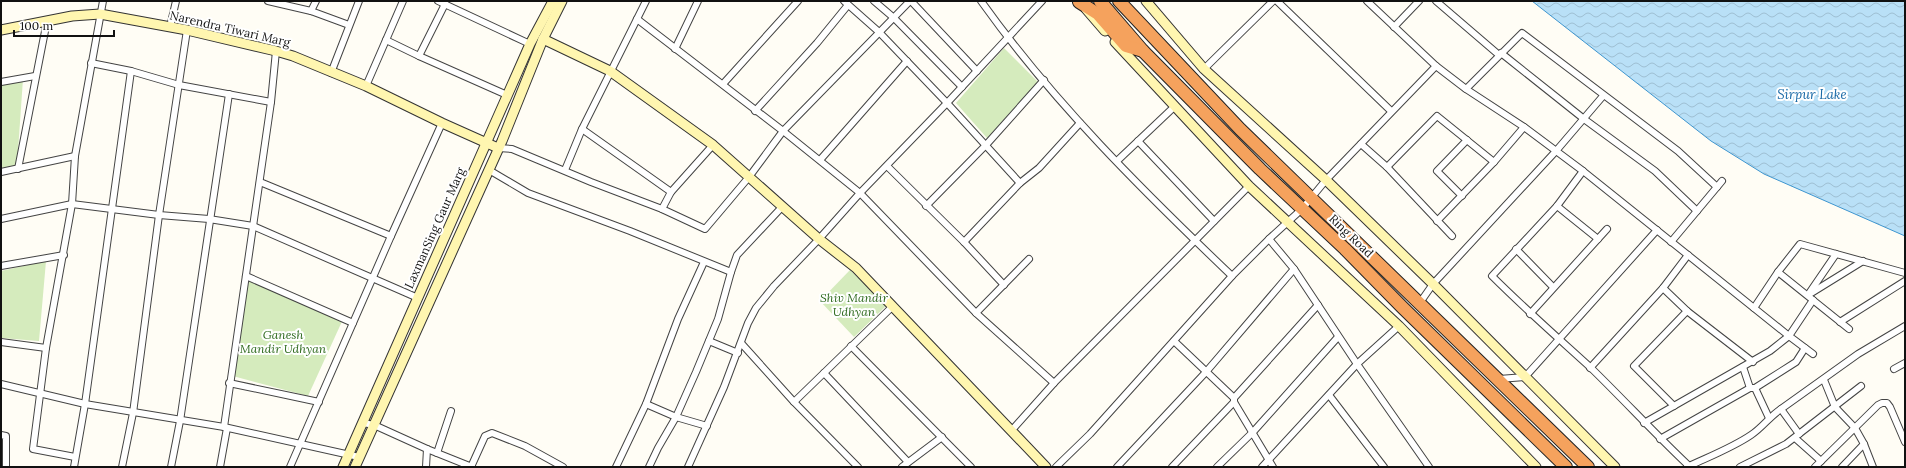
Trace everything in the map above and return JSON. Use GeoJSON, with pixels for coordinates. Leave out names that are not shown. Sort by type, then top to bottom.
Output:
{"type":"FeatureCollection","features":[{"type":"Feature","properties":{"kind":"highway"},"geometry":{"type":"LineString","coordinates":[[1078,1],[1098,14],[1126,46],[1143,51]]}},
{"type":"Feature","properties":{"kind":"highway","name":"Ring Road"},"geometry":{"type":"LineString","coordinates":[[1100,1],[1143,51],[1260,169],[1566,467]]}},
{"type":"Feature","properties":{"kind":"highway","name":"Ring Road"},"geometry":{"type":"LineString","coordinates":[[1118,1],[1240,129],[1588,467]]}},
{"type":"Feature","properties":{"kind":"street"},"geometry":{"type":"LineString","coordinates":[[74,458],[33,448],[42,394],[46,348],[72,204],[75,156],[103,1]]}},
{"type":"Feature","properties":{"kind":"street"},"geometry":{"type":"LineString","coordinates":[[170,27],[176,1]]}},
{"type":"Feature","properties":{"kind":"street"},"geometry":{"type":"LineString","coordinates":[[268,1],[311,11],[349,25]]}},
{"type":"Feature","properties":{"kind":"street"},"geometry":{"type":"LineString","coordinates":[[311,11],[316,1]]}},
{"type":"Feature","properties":{"kind":"street"},"geometry":{"type":"LineString","coordinates":[[331,72],[359,1]]}},
{"type":"Feature","properties":{"kind":"street"},"geometry":{"type":"LineString","coordinates":[[366,86],[403,1]]}},
{"type":"Feature","properties":{"kind":"street"},"geometry":{"type":"LineString","coordinates":[[438,1],[530,44]]}},
{"type":"Feature","properties":{"kind":"street","name":"LaxmanSing Gaur Marg"},"geometry":{"type":"LineString","coordinates":[[343,467],[507,94],[552,1]]}},
{"type":"Feature","properties":{"kind":"street","name":"LaxmanSing Gaur Marg"},"geometry":{"type":"LineString","coordinates":[[355,467],[489,170],[544,39],[562,1]]}},
{"type":"Feature","properties":{"kind":"street"},"geometry":{"type":"LineString","coordinates":[[565,170],[582,129],[646,1]]}},
{"type":"Feature","properties":{"kind":"street"},"geometry":{"type":"LineString","coordinates":[[675,49],[698,1]]}},
{"type":"Feature","properties":{"kind":"street"},"geometry":{"type":"LineString","coordinates":[[723,84],[798,1]]}},
{"type":"Feature","properties":{"kind":"street"},"geometry":{"type":"LineString","coordinates":[[874,1],[894,18],[962,87]]}},
{"type":"Feature","properties":{"kind":"street"},"geometry":{"type":"LineString","coordinates":[[498,148],[512,149],[591,182],[662,209],[705,229],[749,177],[783,131],[911,1],[977,71]]}},
{"type":"Feature","properties":{"kind":"street"},"geometry":{"type":"LineString","coordinates":[[981,1],[1007,38],[1080,124],[1195,241],[1232,276]]}},
{"type":"Feature","properties":{"kind":"street"},"geometry":{"type":"LineString","coordinates":[[688,467],[738,353],[748,323],[756,308],[774,286],[860,193],[948,103],[1042,1]]}},
{"type":"Feature","properties":{"kind":"street"},"geometry":{"type":"LineString","coordinates":[[1078,1],[1174,107],[1249,186],[1399,326],[1536,467]]}},
{"type":"Feature","properties":{"kind":"street"},"geometry":{"type":"LineString","coordinates":[[1146,1],[1204,69],[1326,180],[1433,284],[1615,467]]}},
{"type":"Feature","properties":{"kind":"street"},"geometry":{"type":"LineString","coordinates":[[1204,69],[1273,1]]}},
{"type":"Feature","properties":{"kind":"street"},"geometry":{"type":"LineString","coordinates":[[1277,1],[1391,111]]}},
{"type":"Feature","properties":{"kind":"street"},"geometry":{"type":"LineString","coordinates":[[1367,1],[1436,66],[1466,89],[1524,127],[1583,171],[1813,354]]}},
{"type":"Feature","properties":{"kind":"street"},"geometry":{"type":"LineString","coordinates":[[1394,27],[1419,1]]}},
{"type":"Feature","properties":{"kind":"street"},"geometry":{"type":"LineString","coordinates":[[1436,1],[1500,54],[1584,119],[1655,171],[1697,211]]}},
{"type":"Feature","properties":{"kind":"street"},"geometry":{"type":"LineString","coordinates":[[755,111],[817,43],[846,3],[879,32],[948,103],[1020,184]]}},
{"type":"Feature","properties":{"kind":"street"},"geometry":{"type":"LineString","coordinates":[[419,56],[445,4]]}},
{"type":"Feature","properties":{"kind":"street","name":"Narendra Tiwari Marg"},"geometry":{"type":"LineString","coordinates":[[1,30],[47,21],[100,14],[187,30],[276,51],[293,56],[366,86],[498,148]]}},
{"type":"Feature","properties":{"kind":"street"},"geometry":{"type":"LineString","coordinates":[[637,19],[723,84],[755,111],[783,131],[860,193],[976,313],[1054,383]]}},
{"type":"Feature","properties":{"kind":"street"},"geometry":{"type":"LineString","coordinates":[[18,169],[35,76],[47,21]]}},
{"type":"Feature","properties":{"kind":"street"},"geometry":{"type":"LineString","coordinates":[[122,467],[133,412],[159,215],[187,30]]}},
{"type":"Feature","properties":{"kind":"street"},"geometry":{"type":"LineString","coordinates":[[1466,89],[1522,33],[1603,96],[1678,151],[1717,187]]}},
{"type":"Feature","properties":{"kind":"street"},"geometry":{"type":"LineString","coordinates":[[544,39],[610,71],[713,145],[819,239],[856,268],[1046,467]]}},
{"type":"Feature","properties":{"kind":"street"},"geometry":{"type":"LineString","coordinates":[[386,40],[507,94]]}},
{"type":"Feature","properties":{"kind":"street"},"geometry":{"type":"LineString","coordinates":[[220,467],[229,384],[260,182],[271,102],[276,51]]}},
{"type":"Feature","properties":{"kind":"street"},"geometry":{"type":"LineString","coordinates":[[820,160],[906,61]]}},
{"type":"Feature","properties":{"kind":"street"},"geometry":{"type":"LineString","coordinates":[[91,63],[131,71],[179,85],[271,102]]}},
{"type":"Feature","properties":{"kind":"street"},"geometry":{"type":"LineString","coordinates":[[1056,467],[1090,434],[1232,276],[1268,239],[1302,209],[1326,180],[1436,66]]}},
{"type":"Feature","properties":{"kind":"street"},"geometry":{"type":"LineString","coordinates":[[74,467],[74,458],[85,404],[131,71]]}},
{"type":"Feature","properties":{"kind":"street"},"geometry":{"type":"LineString","coordinates":[[1,82],[35,76]]}},
{"type":"Feature","properties":{"kind":"street"},"geometry":{"type":"LineString","coordinates":[[926,206],[986,145],[1044,80]]}},
{"type":"Feature","properties":{"kind":"street"},"geometry":{"type":"LineString","coordinates":[[172,467],[229,94]]}},
{"type":"Feature","properties":{"kind":"street"},"geometry":{"type":"LineString","coordinates":[[1420,304],[1433,284],[1556,151],[1603,96]]}},
{"type":"Feature","properties":{"kind":"street"},"geometry":{"type":"LineString","coordinates":[[1117,161],[1174,107]]}},
{"type":"Feature","properties":{"kind":"street"},"geometry":{"type":"LineString","coordinates":[[1387,167],[1437,116],[1494,162]]}},
{"type":"Feature","properties":{"kind":"street"},"geometry":{"type":"LineString","coordinates":[[290,467],[442,123]]}},
{"type":"Feature","properties":{"kind":"street"},"geometry":{"type":"LineString","coordinates":[[964,242],[1020,184],[1040,168],[1080,124]]}},
{"type":"Feature","properties":{"kind":"street"},"geometry":{"type":"LineString","coordinates":[[1437,221],[1494,162],[1524,127]]}},
{"type":"Feature","properties":{"kind":"street"},"geometry":{"type":"LineString","coordinates":[[582,129],[671,192]]}},
{"type":"Feature","properties":{"kind":"street"},"geometry":{"type":"LineString","coordinates":[[1462,196],[1437,171],[1467,140]]}},
{"type":"Feature","properties":{"kind":"street"},"geometry":{"type":"LineString","coordinates":[[1138,141],[1214,221]]}},
{"type":"Feature","properties":{"kind":"street"},"geometry":{"type":"LineString","coordinates":[[1361,144],[1387,167],[1452,236]]}},
{"type":"Feature","properties":{"kind":"street"},"geometry":{"type":"LineString","coordinates":[[662,209],[671,192],[713,145]]}},
{"type":"Feature","properties":{"kind":"street"},"geometry":{"type":"LineString","coordinates":[[1,172],[75,156]]}},
{"type":"Feature","properties":{"kind":"street"},"geometry":{"type":"LineString","coordinates":[[887,166],[964,242],[1004,285]]}},
{"type":"Feature","properties":{"kind":"street"},"geometry":{"type":"LineString","coordinates":[[489,170],[528,193],[630,231],[731,272]]}},
{"type":"Feature","properties":{"kind":"street"},"geometry":{"type":"LineString","coordinates":[[1583,171],[1557,206],[1492,276],[1530,314],[1590,368],[1688,466],[1750,436],[1765,424],[1769,418],[1824,380],[1858,354],[1905,326]]}},
{"type":"Feature","properties":{"kind":"street"},"geometry":{"type":"LineString","coordinates":[[1672,242],[1722,181]]}},
{"type":"Feature","properties":{"kind":"street"},"geometry":{"type":"LineString","coordinates":[[260,182],[392,236]]}},
{"type":"Feature","properties":{"kind":"street"},"geometry":{"type":"LineString","coordinates":[[1012,430],[1054,383],[1249,186]]}},
{"type":"Feature","properties":{"kind":"street"},"geometry":{"type":"LineString","coordinates":[[1,219],[72,204],[159,215],[209,219],[253,226],[418,298]]}},
{"type":"Feature","properties":{"kind":"street"},"geometry":{"type":"LineString","coordinates":[[1557,206],[1598,239]]}},
{"type":"Feature","properties":{"kind":"street"},"geometry":{"type":"LineString","coordinates":[[649,467],[676,417],[709,341],[720,314],[731,272],[738,255],[782,207]]}},
{"type":"Feature","properties":{"kind":"street"},"geometry":{"type":"LineString","coordinates":[[1530,314],[1606,229]]}},
{"type":"Feature","properties":{"kind":"street"},"geometry":{"type":"LineString","coordinates":[[1498,379],[1525,377],[1657,230]]}},
{"type":"Feature","properties":{"kind":"street"},"geometry":{"type":"LineString","coordinates":[[1268,239],[1294,269],[1338,337],[1429,467]]}},
{"type":"Feature","properties":{"kind":"street"},"geometry":{"type":"LineString","coordinates":[[1754,308],[1778,272],[1800,244],[1905,273]]}},
{"type":"Feature","properties":{"kind":"street"},"geometry":{"type":"LineString","coordinates":[[1516,249],[1553,288]]}},
{"type":"Feature","properties":{"kind":"street"},"geometry":{"type":"LineString","coordinates":[[1808,295],[1836,254]]}},
{"type":"Feature","properties":{"kind":"street"},"geometry":{"type":"LineString","coordinates":[[1,266],[64,255]]}},
{"type":"Feature","properties":{"kind":"street"},"geometry":{"type":"LineString","coordinates":[[1590,368],[1662,288],[1688,255]]}},
{"type":"Feature","properties":{"kind":"street"},"geometry":{"type":"LineString","coordinates":[[976,313],[1029,259]]}},
{"type":"Feature","properties":{"kind":"street"},"geometry":{"type":"LineString","coordinates":[[1808,295],[1863,261]]}},
{"type":"Feature","properties":{"kind":"street"},"geometry":{"type":"LineString","coordinates":[[616,467],[646,404],[678,319],[704,262]]}},
{"type":"Feature","properties":{"kind":"street"},"geometry":{"type":"LineString","coordinates":[[1117,467],[1206,372],[1294,269]]}},
{"type":"Feature","properties":{"kind":"street"},"geometry":{"type":"LineString","coordinates":[[1778,272],[1849,329]]}},
{"type":"Feature","properties":{"kind":"street"},"geometry":{"type":"LineString","coordinates":[[246,276],[353,323]]}},
{"type":"Feature","properties":{"kind":"street"},"geometry":{"type":"LineString","coordinates":[[1840,322],[1905,281]]}},
{"type":"Feature","properties":{"kind":"street"},"geometry":{"type":"LineString","coordinates":[[1662,288],[1687,311],[1753,362]]}},
{"type":"Feature","properties":{"kind":"street"},"geometry":{"type":"LineString","coordinates":[[1644,423],[1770,351],[1789,336],[1813,300]]}},
{"type":"Feature","properties":{"kind":"street"},"geometry":{"type":"LineString","coordinates":[[1172,467],[1234,400],[1318,305]]}},
{"type":"Feature","properties":{"kind":"street"},"geometry":{"type":"LineString","coordinates":[[794,402],[893,306]]}},
{"type":"Feature","properties":{"kind":"street"},"geometry":{"type":"LineString","coordinates":[[1674,406],[1634,366],[1687,311]]}},
{"type":"Feature","properties":{"kind":"street"},"geometry":{"type":"LineString","coordinates":[[1262,467],[1357,364],[1399,326]]}},
{"type":"Feature","properties":{"kind":"street"},"geometry":{"type":"LineString","coordinates":[[1217,467],[1253,432],[1338,337]]}},
{"type":"Feature","properties":{"kind":"street"},"geometry":{"type":"LineString","coordinates":[[709,341],[738,353]]}},
{"type":"Feature","properties":{"kind":"street"},"geometry":{"type":"LineString","coordinates":[[1174,341],[1234,400],[1273,467]]}},
{"type":"Feature","properties":{"kind":"street"},"geometry":{"type":"LineString","coordinates":[[1,342],[46,348]]}},
{"type":"Feature","properties":{"kind":"street"},"geometry":{"type":"LineString","coordinates":[[742,343],[794,402],[858,467]]}},
{"type":"Feature","properties":{"kind":"street"},"geometry":{"type":"LineString","coordinates":[[852,346],[971,467]]}},
{"type":"Feature","properties":{"kind":"street"},"geometry":{"type":"LineString","coordinates":[[1660,439],[1753,388],[1796,362],[1805,348]]}},
{"type":"Feature","properties":{"kind":"street"},"geometry":{"type":"LineString","coordinates":[[1894,369],[1905,363]]}},
{"type":"Feature","properties":{"kind":"street"},"geometry":{"type":"LineString","coordinates":[[1743,367],[1769,418]]}},
{"type":"Feature","properties":{"kind":"street"},"geometry":{"type":"LineString","coordinates":[[824,373],[908,462]]}},
{"type":"Feature","properties":{"kind":"street"},"geometry":{"type":"LineString","coordinates":[[1824,380],[1835,407],[1855,428],[1864,444],[1873,467]]}},
{"type":"Feature","properties":{"kind":"street"},"geometry":{"type":"LineString","coordinates":[[1,384],[85,404],[225,428],[359,457]]}},
{"type":"Feature","properties":{"kind":"street"},"geometry":{"type":"LineString","coordinates":[[229,384],[319,402]]}},
{"type":"Feature","properties":{"kind":"street"},"geometry":{"type":"LineString","coordinates":[[1740,467],[1797,436],[1861,386]]}},
{"type":"Feature","properties":{"kind":"street"},"geometry":{"type":"LineString","coordinates":[[1328,395],[1384,467]]}},
{"type":"Feature","properties":{"kind":"street"},"geometry":{"type":"LineString","coordinates":[[1815,467],[1878,405],[1882,403],[1887,404],[1905,442]]}},
{"type":"Feature","properties":{"kind":"street"},"geometry":{"type":"LineString","coordinates":[[646,404],[676,417],[707,426]]}},
{"type":"Feature","properties":{"kind":"street"},"geometry":{"type":"LineString","coordinates":[[1781,409],[1797,436],[1821,461]]}},
{"type":"Feature","properties":{"kind":"street"},"geometry":{"type":"LineString","coordinates":[[437,453],[452,411]]}},
{"type":"Feature","properties":{"kind":"street"},"geometry":{"type":"LineString","coordinates":[[363,423],[374,425],[472,467],[485,436],[492,433],[525,446],[563,467]]}},
{"type":"Feature","properties":{"kind":"street"},"geometry":{"type":"LineString","coordinates":[[1,435],[6,436],[6,467]]}},
{"type":"Feature","properties":{"kind":"street"},"geometry":{"type":"LineString","coordinates":[[902,467],[942,437]]}},
{"type":"Feature","properties":{"kind":"street"},"geometry":{"type":"LineString","coordinates":[[1842,467],[1864,444]]}},
{"type":"Feature","properties":{"kind":"street"},"geometry":{"type":"LineString","coordinates":[[426,467],[427,449]]}},
{"type":"Feature","properties":{"kind":"green space"},"geometry":{"type":"Polygon","coordinates":[[[1004,48],[1038,82],[987,138],[956,103],[1004,48]]]}},
{"type":"Feature","properties":{"kind":"green space"},"geometry":{"type":"Polygon","coordinates":[[[23,79],[17,165],[1,169],[1,83],[23,79]]]}},
{"type":"Feature","properties":{"kind":"green space"},"geometry":{"type":"Polygon","coordinates":[[[46,261],[39,341],[1,338],[1,271],[46,261]]]}},
{"type":"Feature","properties":{"kind":"green space","name":"Shiv Mandir Udhyan"},"geometry":{"type":"Polygon","coordinates":[[[850,270],[887,305],[854,337],[820,301],[850,270]]]}},
{"type":"Feature","properties":{"kind":"green space","name":"Ganesh Mandir Udhyan"},"geometry":{"type":"Polygon","coordinates":[[[249,281],[344,317],[308,396],[229,375],[249,281]]]}},
{"type":"Feature","properties":{"kind":"water","name":"Sirpur Lake"},"geometry":{"type":"Polygon","coordinates":[[[1532,1],[1905,1],[1905,236],[1764,174],[1711,141],[1532,1]]]}}]}
